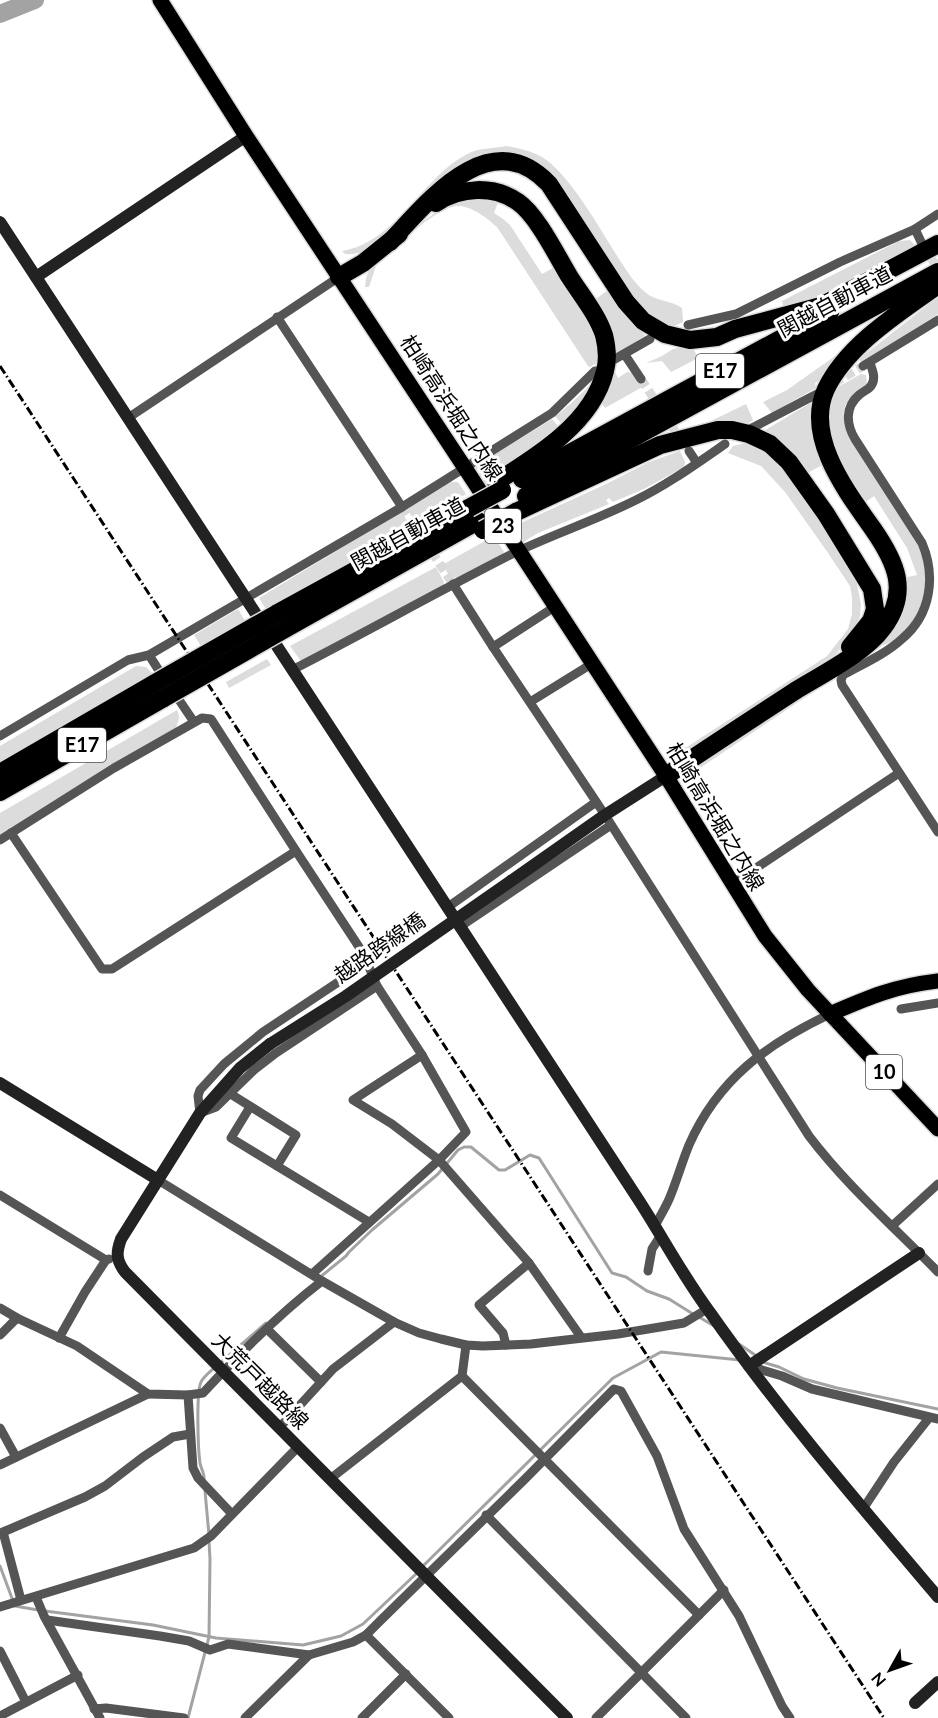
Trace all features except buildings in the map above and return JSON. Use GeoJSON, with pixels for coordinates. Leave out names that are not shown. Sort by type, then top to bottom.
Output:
{"type":"FeatureCollection","features":[{"type":"Feature","properties":{"kind":"highway"},"geometry":{"type":"LineString","coordinates":[[390,242],[433,196],[458,176],[483,164],[503,161],[519,164],[534,171],[549,184],[636,315],[658,331],[690,340],[717,337],[735,329],[821,306],[933,248]]}},
{"type":"Feature","properties":{"kind":"highway"},"geometry":{"type":"LineString","coordinates":[[339,276],[363,263],[438,202],[459,192],[480,190],[504,194],[525,207],[589,307],[603,334],[607,361],[600,389],[588,407],[564,433],[529,462],[506,497]]}},
{"type":"Feature","properties":{"kind":"highway","name":"関越自動車道"},"geometry":{"type":"LineString","coordinates":[[281,621],[319,610],[474,515],[933,248]]}},
{"type":"Feature","properties":{"kind":"highway","name":"関越自動車道"},"geometry":{"type":"LineString","coordinates":[[506,497],[938,272]]}},
{"type":"Feature","properties":{"kind":"highway"},"geometry":{"type":"LineString","coordinates":[[666,776],[846,660],[876,637],[892,612],[898,591],[896,572],[888,552],[839,476],[827,452],[820,417],[826,390],[836,372],[879,328],[938,285]]}},
{"type":"Feature","properties":{"kind":"highway"},"geometry":{"type":"LineString","coordinates":[[474,515],[506,497],[660,445],[700,434],[732,430],[750,434],[770,444],[789,462],[826,514],[866,578],[875,600],[871,621],[856,641],[841,657],[793,693]]}},
{"type":"Feature","properties":{"kind":"highway","name":"関越自動車道"},"geometry":{"type":"LineString","coordinates":[[0,773],[159,691],[281,621],[333,582],[474,515]]}},
{"type":"Feature","properties":{"kind":"highway","name":"関越自動車道"},"geometry":{"type":"LineString","coordinates":[[0,792],[159,691]]}},
{"type":"Feature","properties":{"kind":"main road","name":"柏崎高浜堀之内線"},"geometry":{"type":"LineString","coordinates":[[160,0],[246,136],[666,776],[759,928],[780,957],[831,1014]]}},
{"type":"Feature","properties":{"kind":"main road"},"geometry":{"type":"LineString","coordinates":[[831,1014],[889,990],[938,981]]}},
{"type":"Feature","properties":{"kind":"main road","name":"10"},"geometry":{"type":"LineString","coordinates":[[831,1014],[938,1129]]}},
{"type":"Feature","properties":{"kind":"street"},"geometry":{"type":"LineString","coordinates":[[36,277],[246,136]]}},
{"type":"Feature","properties":{"kind":"street"},"geometry":{"type":"LineString","coordinates":[[688,325],[736,314],[840,262],[915,229],[938,214]]}},
{"type":"Feature","properties":{"kind":"street"},"geometry":{"type":"LineString","coordinates":[[0,222],[448,907],[707,1309],[748,1365],[863,1509],[938,1597]]}},
{"type":"Feature","properties":{"kind":"street"},"geometry":{"type":"LineString","coordinates":[[915,229],[933,248]]}},
{"type":"Feature","properties":{"kind":"street"},"geometry":{"type":"LineString","coordinates":[[128,418],[339,276]]}},
{"type":"Feature","properties":{"kind":"street"},"geometry":{"type":"LineString","coordinates":[[277,317],[402,507]]}},
{"type":"Feature","properties":{"kind":"street"},"geometry":{"type":"LineString","coordinates":[[938,320],[867,365],[873,372],[873,380],[871,386],[853,400],[848,425],[922,543],[929,562],[931,580],[926,604],[904,638],[843,675],[841,680],[898,773],[938,832]]}},
{"type":"Feature","properties":{"kind":"street"},"geometry":{"type":"LineString","coordinates":[[615,359],[650,339]]}},
{"type":"Feature","properties":{"kind":"street"},"geometry":{"type":"LineString","coordinates":[[625,355],[641,380]]}},
{"type":"Feature","properties":{"kind":"street"},"geometry":{"type":"LineString","coordinates":[[0,736],[128,660],[149,655],[402,507],[552,413],[595,371]]}},
{"type":"Feature","properties":{"kind":"street"},"geometry":{"type":"LineString","coordinates":[[752,428],[817,394]]}},
{"type":"Feature","properties":{"kind":"street"},"geometry":{"type":"LineString","coordinates":[[292,670],[519,551],[637,500],[725,444]]}},
{"type":"Feature","properties":{"kind":"street"},"geometry":{"type":"LineString","coordinates":[[689,451],[697,463]]}},
{"type":"Feature","properties":{"kind":"street"},"geometry":{"type":"LineString","coordinates":[[453,584],[608,820],[809,1136],[822,1153],[938,1272]]}},
{"type":"Feature","properties":{"kind":"street"},"geometry":{"type":"LineString","coordinates":[[493,647],[556,606]]}},
{"type":"Feature","properties":{"kind":"street"},"geometry":{"type":"LineString","coordinates":[[149,655],[194,722]]}},
{"type":"Feature","properties":{"kind":"street"},"geometry":{"type":"LineString","coordinates":[[530,702],[593,663]]}},
{"type":"Feature","properties":{"kind":"street"},"geometry":{"type":"LineString","coordinates":[[0,840],[114,768],[202,717],[211,719],[363,953],[377,986],[422,1055],[466,1132],[312,1274]]}},
{"type":"Feature","properties":{"kind":"street"},"geometry":{"type":"LineString","coordinates":[[732,884],[898,773]]}},
{"type":"Feature","properties":{"kind":"street","name":"越路跨線橋"},"geometry":{"type":"LineString","coordinates":[[200,1113],[240,1068],[270,1044],[346,996],[511,881],[608,820],[666,776]]}},
{"type":"Feature","properties":{"kind":"street"},"geometry":{"type":"LineString","coordinates":[[448,907],[596,802]]}},
{"type":"Feature","properties":{"kind":"street"},"geometry":{"type":"LineString","coordinates":[[460,926],[608,820]]}},
{"type":"Feature","properties":{"kind":"street"},"geometry":{"type":"LineString","coordinates":[[11,833],[102,969],[112,969],[296,851]]}},
{"type":"Feature","properties":{"kind":"street"},"geometry":{"type":"LineString","coordinates":[[200,1113],[198,1096],[200,1090],[224,1064],[263,1032],[367,963]]}},
{"type":"Feature","properties":{"kind":"street"},"geometry":{"type":"LineString","coordinates":[[60,1338],[85,1292],[117,1250],[121,1239],[200,1113],[216,1107],[254,1070],[276,1053],[377,986]]}},
{"type":"Feature","properties":{"kind":"street"},"geometry":{"type":"LineString","coordinates":[[901,1009],[938,1003]]}},
{"type":"Feature","properties":{"kind":"street"},"geometry":{"type":"LineString","coordinates":[[648,1271],[658,1230],[689,1145],[710,1106],[728,1084],[758,1056],[796,1031],[831,1014]]}},
{"type":"Feature","properties":{"kind":"street"},"geometry":{"type":"LineString","coordinates":[[422,1055],[353,1100],[392,1124],[438,1160],[529,1263],[581,1337]]}},
{"type":"Feature","properties":{"kind":"street"},"geometry":{"type":"LineString","coordinates":[[0,1083],[322,1281],[394,1322],[419,1333],[466,1345],[531,1344],[618,1334],[684,1323],[707,1309]]}},
{"type":"Feature","properties":{"kind":"street"},"geometry":{"type":"LineString","coordinates":[[229,1094],[296,1135],[277,1166]]}},
{"type":"Feature","properties":{"kind":"street"},"geometry":{"type":"LineString","coordinates":[[250,1107],[231,1138],[369,1222]]}},
{"type":"Feature","properties":{"kind":"street"},"geometry":{"type":"LineString","coordinates":[[892,1226],[938,1184]]}},
{"type":"Feature","properties":{"kind":"street"},"geometry":{"type":"LineString","coordinates":[[0,1196],[111,1259]]}},
{"type":"Feature","properties":{"kind":"street"},"geometry":{"type":"LineString","coordinates":[[748,1365],[919,1253]]}},
{"type":"Feature","properties":{"kind":"street","name":"大荒戸越路線"},"geometry":{"type":"LineString","coordinates":[[111,1259],[119,1263],[125,1272],[223,1372],[567,1718]]}},
{"type":"Feature","properties":{"kind":"street"},"geometry":{"type":"LineString","coordinates":[[506,1345],[503,1333],[479,1305],[529,1263]]}},
{"type":"Feature","properties":{"kind":"street"},"geometry":{"type":"LineString","coordinates":[[0,1465],[148,1394],[203,1393],[267,1329],[322,1281]]}},
{"type":"Feature","properties":{"kind":"street"},"geometry":{"type":"LineString","coordinates":[[0,1308],[89,1354],[148,1394]]}},
{"type":"Feature","properties":{"kind":"street"},"geometry":{"type":"LineString","coordinates":[[0,1335],[17,1318]]}},
{"type":"Feature","properties":{"kind":"street"},"geometry":{"type":"LineString","coordinates":[[279,1428],[333,1369],[394,1322]]}},
{"type":"Feature","properties":{"kind":"street"},"geometry":{"type":"LineString","coordinates":[[267,1329],[321,1382]]}},
{"type":"Feature","properties":{"kind":"street"},"geometry":{"type":"LineString","coordinates":[[330,1479],[462,1376],[466,1345]]}},
{"type":"Feature","properties":{"kind":"street"},"geometry":{"type":"LineString","coordinates":[[748,1365],[812,1389],[935,1420]]}},
{"type":"Feature","properties":{"kind":"street"},"geometry":{"type":"LineString","coordinates":[[462,1376],[699,1615]]}},
{"type":"Feature","properties":{"kind":"street"},"geometry":{"type":"LineString","coordinates":[[47,1620],[189,1641],[210,1650],[228,1644],[309,1655],[353,1642],[366,1635],[614,1389],[621,1390],[657,1456],[684,1529],[740,1616],[782,1706],[790,1718]]}},
{"type":"Feature","properties":{"kind":"street"},"geometry":{"type":"LineString","coordinates":[[188,1395],[193,1468],[198,1478],[232,1514]]}},
{"type":"Feature","properties":{"kind":"street"},"geometry":{"type":"LineString","coordinates":[[863,1509],[894,1462],[935,1420]]}},
{"type":"Feature","properties":{"kind":"street"},"geometry":{"type":"LineString","coordinates":[[0,1428],[16,1456]]}},
{"type":"Feature","properties":{"kind":"street"},"geometry":{"type":"LineString","coordinates":[[21,1600],[3,1532],[85,1497],[105,1486],[173,1437],[190,1434]]}},
{"type":"Feature","properties":{"kind":"street"},"geometry":{"type":"LineString","coordinates":[[0,1607],[194,1548],[211,1536],[298,1447]]}},
{"type":"Feature","properties":{"kind":"street"},"geometry":{"type":"LineString","coordinates":[[486,1515],[686,1718]]}},
{"type":"Feature","properties":{"kind":"street"},"geometry":{"type":"LineString","coordinates":[[596,1718],[724,1590]]}},
{"type":"Feature","properties":{"kind":"street"},"geometry":{"type":"LineString","coordinates":[[36,1597],[100,1718]]}},
{"type":"Feature","properties":{"kind":"street"},"geometry":{"type":"LineString","coordinates":[[366,1635],[449,1718]]}},
{"type":"Feature","properties":{"kind":"street"},"geometry":{"type":"LineString","coordinates":[[0,1652],[26,1702]]}},
{"type":"Feature","properties":{"kind":"street"},"geometry":{"type":"LineString","coordinates":[[245,1718],[309,1655]]}},
{"type":"Feature","properties":{"kind":"street"},"geometry":{"type":"LineString","coordinates":[[362,1718],[406,1674]]}},
{"type":"Feature","properties":{"kind":"street"},"geometry":{"type":"LineString","coordinates":[[0,1716],[78,1675]]}},
{"type":"Feature","properties":{"kind":"street"},"geometry":{"type":"LineString","coordinates":[[915,1703],[938,1682]]}},
{"type":"Feature","properties":{"kind":"street"},"geometry":{"type":"LineString","coordinates":[[94,1709],[115,1709],[184,1718]]}},
{"type":"Feature","properties":{"kind":"shaded area"},"geometry":{"type":"Polygon","coordinates":[[[506,146],[533,153],[553,165],[574,189],[634,281],[649,295],[682,308],[683,322],[670,328],[639,309],[567,203],[508,158],[420,205],[366,250],[351,254],[345,254],[342,251],[362,245],[380,234],[457,160],[474,151],[506,146]]]}},
{"type":"Feature","properties":{"kind":"shaded area"},"geometry":{"type":"Polygon","coordinates":[[[464,198],[499,200],[494,213],[510,225],[542,274],[555,267],[592,329],[599,348],[598,362],[588,366],[497,227],[484,216],[462,206],[448,208],[438,213],[416,229],[380,260],[369,287],[365,287],[370,268],[413,229],[447,204],[464,198]]]}},
{"type":"Feature","properties":{"kind":"shaded area"},"geometry":{"type":"Polygon","coordinates":[[[910,240],[918,249],[829,295],[784,310],[782,301],[899,241],[910,240]]]}},
{"type":"Feature","properties":{"kind":"shaded area"},"geometry":{"type":"Polygon","coordinates":[[[611,288],[645,336],[612,357],[590,303],[611,288]]]}},
{"type":"Feature","properties":{"kind":"shaded area"},"geometry":{"type":"Polygon","coordinates":[[[938,297],[938,314],[862,363],[859,359],[938,297]]]}},
{"type":"Feature","properties":{"kind":"shaded area"},"geometry":{"type":"Polygon","coordinates":[[[688,346],[694,350],[698,358],[671,372],[662,361],[646,363],[673,349],[688,346]]]}},
{"type":"Feature","properties":{"kind":"shaded area"},"geometry":{"type":"Polygon","coordinates":[[[838,354],[842,357],[828,376],[815,383],[816,388],[772,413],[763,402],[787,390],[838,354]]]}},
{"type":"Feature","properties":{"kind":"shaded area"},"geometry":{"type":"Polygon","coordinates":[[[613,368],[618,378],[627,372],[633,373],[644,386],[605,408],[600,401],[610,386],[613,368]]]}},
{"type":"Feature","properties":{"kind":"shaded area"},"geometry":{"type":"Polygon","coordinates":[[[861,374],[866,375],[867,384],[849,400],[844,411],[845,426],[848,436],[916,537],[921,549],[925,584],[920,608],[914,619],[896,639],[883,645],[700,768],[695,775],[692,773],[698,765],[871,649],[903,578],[917,575],[907,548],[874,496],[863,504],[836,460],[828,416],[833,396],[838,387],[861,374]]]}},
{"type":"Feature","properties":{"kind":"shaded area"},"geometry":{"type":"Polygon","coordinates":[[[596,380],[588,401],[530,455],[485,483],[475,468],[477,465],[552,419],[558,426],[561,423],[555,416],[596,380]]]}},
{"type":"Feature","properties":{"kind":"shaded area"},"geometry":{"type":"Polygon","coordinates":[[[817,399],[826,463],[804,475],[762,432],[817,399]]]}},
{"type":"Feature","properties":{"kind":"shaded area"},"geometry":{"type":"Polygon","coordinates":[[[746,404],[753,420],[745,426],[711,425],[711,421],[746,404]]]}},
{"type":"Feature","properties":{"kind":"shaded area"},"geometry":{"type":"Polygon","coordinates":[[[745,443],[765,450],[790,474],[856,579],[861,604],[860,616],[845,644],[817,669],[697,746],[677,752],[676,748],[687,747],[827,656],[848,629],[852,614],[850,586],[785,492],[761,466],[728,453],[733,446],[745,443]]]}},
{"type":"Feature","properties":{"kind":"shaded area"},"geometry":{"type":"Polygon","coordinates":[[[680,451],[685,462],[684,467],[644,489],[613,502],[609,498],[606,500],[609,504],[538,533],[523,542],[514,526],[649,462],[680,451]]]}},
{"type":"Feature","properties":{"kind":"shaded area"},"geometry":{"type":"Polygon","coordinates":[[[448,482],[458,482],[466,494],[416,524],[409,512],[409,507],[448,482]]]}},
{"type":"Feature","properties":{"kind":"shaded area"},"geometry":{"type":"Polygon","coordinates":[[[402,513],[411,527],[360,556],[269,614],[259,598],[402,513]]]}},
{"type":"Feature","properties":{"kind":"shaded area"},"geometry":{"type":"Polygon","coordinates":[[[494,536],[504,552],[502,556],[459,579],[449,575],[442,565],[494,536]]]}},
{"type":"Feature","properties":{"kind":"shaded area"},"geometry":{"type":"Polygon","coordinates":[[[436,567],[444,582],[443,587],[301,661],[290,646],[436,567]]]}},
{"type":"Feature","properties":{"kind":"shaded area"},"geometry":{"type":"Polygon","coordinates":[[[238,609],[248,626],[204,651],[194,635],[238,609]]]}},
{"type":"Feature","properties":{"kind":"shaded area"},"geometry":{"type":"Polygon","coordinates":[[[267,659],[271,665],[229,688],[226,682],[267,659]]]}},
{"type":"Feature","properties":{"kind":"shaded area"},"geometry":{"type":"Polygon","coordinates":[[[136,666],[146,667],[153,674],[0,763],[0,746],[136,666]]]}},
{"type":"Feature","properties":{"kind":"shaded area"},"geometry":{"type":"Polygon","coordinates":[[[177,710],[179,716],[173,732],[0,835],[0,813],[177,710]]]}},
{"type":"Feature","properties":{"kind":"waterway"},"geometry":{"type":"LineString","coordinates":[[0,14],[35,0]]}},
{"type":"Feature","properties":{"kind":"waterway"},"geometry":{"type":"LineString","coordinates":[[319,1278],[438,1174],[458,1150],[471,1147],[499,1170],[505,1170],[530,1155],[539,1158],[612,1273],[626,1277],[647,1291],[669,1299],[693,1314]]}},
{"type":"Feature","properties":{"kind":"waterway"},"geometry":{"type":"LineString","coordinates":[[699,1317],[714,1326]]}},
{"type":"Feature","properties":{"kind":"waterway"},"geometry":{"type":"LineString","coordinates":[[219,1364],[266,1323]]}},
{"type":"Feature","properties":{"kind":"waterway"},"geometry":{"type":"LineString","coordinates":[[739,1344],[758,1357]]}},
{"type":"Feature","properties":{"kind":"waterway"},"geometry":{"type":"LineString","coordinates":[[421,1568],[613,1378],[661,1352],[740,1360]]}},
{"type":"Feature","properties":{"kind":"waterway"},"geometry":{"type":"LineString","coordinates":[[762,1362],[804,1379],[837,1388],[938,1409]]}},
{"type":"Feature","properties":{"kind":"waterway"},"geometry":{"type":"LineString","coordinates":[[204,1481],[199,1456],[198,1397],[201,1382],[214,1368]]}},
{"type":"Feature","properties":{"kind":"waterway"},"geometry":{"type":"LineString","coordinates":[[205,1491],[209,1535]]}},
{"type":"Feature","properties":{"kind":"waterway"},"geometry":{"type":"LineString","coordinates":[[188,1718],[209,1637],[209,1541]]}},
{"type":"Feature","properties":{"kind":"waterway"},"geometry":{"type":"LineString","coordinates":[[0,1566],[13,1601]]}},
{"type":"Feature","properties":{"kind":"waterway"},"geometry":{"type":"LineString","coordinates":[[45,1611],[153,1625],[216,1638],[303,1645],[341,1636],[363,1624],[417,1573]]}},
{"type":"Feature","properties":{"kind":"waterway"},"geometry":{"type":"LineString","coordinates":[[15,1606],[38,1610]]}},
{"type":"Feature","properties":{"kind":"tunnel"},"geometry":{"type":"LineString","coordinates":[[924,248],[938,268]]}},
{"type":"Feature","properties":{"kind":"tunnel"},"geometry":{"type":"LineString","coordinates":[[834,383],[863,366]]}},
{"type":"Feature","properties":{"kind":"tunnel"},"geometry":{"type":"LineString","coordinates":[[641,379],[681,440]]}},
{"type":"Feature","properties":{"kind":"tunnel"},"geometry":{"type":"LineString","coordinates":[[402,507],[453,584]]}},
{"type":"Feature","properties":{"kind":"railway"},"geometry":{"type":"LineString","coordinates":[[0,366],[884,1718]]}}]}
